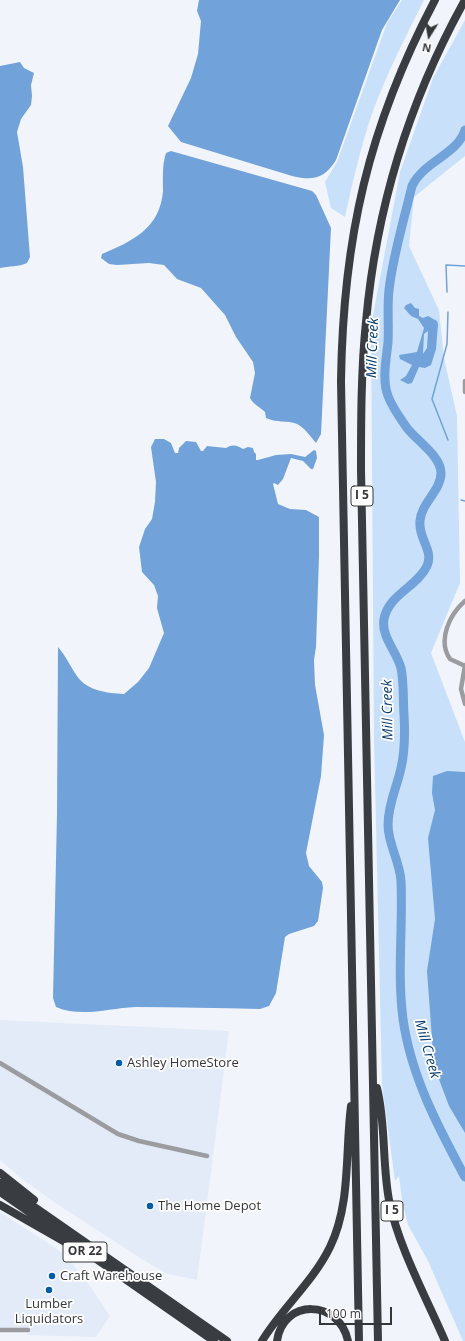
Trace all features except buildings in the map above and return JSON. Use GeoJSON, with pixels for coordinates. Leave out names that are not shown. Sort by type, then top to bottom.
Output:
{"type":"FeatureCollection","features":[{"type":"Feature","properties":{"kind":"highway","name":"I 5"},"geometry":{"type":"LineString","coordinates":[[359,1341],[341,381],[344,302],[353,230],[372,151],[402,68],[435,0]]}},
{"type":"Feature","properties":{"kind":"highway","name":"I 5"},"geometry":{"type":"LineString","coordinates":[[378,1341],[361,463],[361,401],[366,321],[379,235],[402,145],[428,74],[465,0]]}},
{"type":"Feature","properties":{"kind":"highway","name":"I 5"},"geometry":{"type":"LineString","coordinates":[[373,1071],[379,1096],[387,1191],[392,1213],[406,1252],[445,1341]]}},
{"type":"Feature","properties":{"kind":"highway"},"geometry":{"type":"LineString","coordinates":[[262,1341],[275,1320],[314,1273],[330,1246],[336,1232],[344,1195],[349,1118],[355,1077]]}},
{"type":"Feature","properties":{"kind":"highway"},"geometry":{"type":"LineString","coordinates":[[0,1173],[83,1240]]}},
{"type":"Feature","properties":{"kind":"highway","name":"OR 22"},"geometry":{"type":"LineString","coordinates":[[0,1183],[227,1341]]}},
{"type":"Feature","properties":{"kind":"highway","name":"OR 22"},"geometry":{"type":"LineString","coordinates":[[0,1192],[214,1341]]}},
{"type":"Feature","properties":{"kind":"highway"},"geometry":{"type":"LineString","coordinates":[[0,1205],[51,1235],[83,1251]]}},
{"type":"Feature","properties":{"kind":"highway"},"geometry":{"type":"LineString","coordinates":[[277,1341],[285,1321],[295,1313],[311,1309],[325,1311],[333,1315],[341,1324],[348,1341]]}},
{"type":"Feature","properties":{"kind":"highway"},"geometry":{"type":"LineString","coordinates":[[171,1312],[189,1330],[205,1341]]}},
{"type":"Feature","properties":{"kind":"street"},"geometry":{"type":"LineString","coordinates":[[465,381],[465,392]]}},
{"type":"Feature","properties":{"kind":"street"},"geometry":{"type":"LineString","coordinates":[[465,601],[450,618],[447,626],[445,648],[450,660],[465,666],[461,689],[465,704]]}},
{"type":"Feature","properties":{"kind":"street"},"geometry":{"type":"LineString","coordinates":[[0,1064],[118,1134],[132,1139],[207,1156]]}},
{"type":"Feature","properties":{"kind":"street"},"geometry":{"type":"LineString","coordinates":[[0,1330],[28,1330]]}},
{"type":"Feature","properties":{"kind":"shaded area"},"geometry":{"type":"Polygon","coordinates":[[[402,0],[424,0],[378,97],[361,150],[345,217],[331,208],[325,182],[337,162],[387,23],[402,0]]]}},
{"type":"Feature","properties":{"kind":"shaded area"},"geometry":{"type":"Polygon","coordinates":[[[465,20],[465,156],[414,197],[409,246],[439,310],[444,358],[457,416],[460,583],[431,653],[465,742],[465,1341],[463,1341],[428,1261],[408,1225],[402,1200],[399,1176],[395,1181],[382,1084],[374,740],[371,326],[400,172],[433,78],[465,20]]]}},
{"type":"Feature","properties":{"kind":"shaded area"},"geometry":{"type":"Polygon","coordinates":[[[0,1020],[229,1031],[197,1280],[168,1274],[148,1263],[54,1202],[21,1178],[0,1160],[0,1020]]]}},
{"type":"Feature","properties":{"kind":"shaded area"},"geometry":{"type":"Polygon","coordinates":[[[0,1212],[54,1247],[68,1258],[92,1289],[110,1316],[96,1337],[27,1335],[28,1330],[0,1330],[0,1212]]]}},
{"type":"Feature","properties":{"kind":"water"},"geometry":{"type":"Polygon","coordinates":[[[199,0],[400,0],[382,30],[336,160],[322,175],[312,178],[299,178],[181,142],[168,126],[191,78],[198,54],[201,21],[197,11],[199,0]]]}},
{"type":"Feature","properties":{"kind":"water"},"geometry":{"type":"Polygon","coordinates":[[[20,62],[24,68],[34,73],[31,85],[31,105],[21,119],[17,132],[23,167],[30,257],[27,263],[0,268],[0,66],[20,62]]]}},
{"type":"Feature","properties":{"kind":"water"},"geometry":{"type":"Polygon","coordinates":[[[171,151],[312,191],[316,195],[331,228],[321,434],[316,443],[300,425],[266,418],[265,412],[250,398],[255,373],[253,362],[236,337],[225,315],[201,288],[177,279],[164,265],[149,263],[117,265],[109,264],[101,258],[102,254],[124,244],[143,232],[157,215],[161,204],[163,191],[164,162],[166,153],[171,151]]]}},
{"type":"Feature","properties":{"kind":"water"},"geometry":{"type":"Polygon","coordinates":[[[411,303],[415,308],[419,309],[419,316],[423,318],[428,316],[437,321],[438,324],[436,349],[431,365],[425,368],[419,367],[412,383],[408,384],[400,380],[406,376],[412,365],[400,359],[399,355],[417,352],[424,328],[418,319],[411,316],[404,308],[406,305],[411,303]],[[428,331],[424,334],[423,354],[427,348],[428,331]]]}},
{"type":"Feature","properties":{"kind":"water"},"geometry":{"type":"Polygon","coordinates":[[[155,439],[164,439],[171,443],[175,453],[178,453],[179,448],[186,441],[196,442],[201,451],[203,451],[207,446],[226,448],[234,446],[243,449],[248,447],[253,448],[256,454],[256,460],[276,455],[291,454],[305,457],[314,450],[316,451],[317,458],[313,469],[311,469],[303,461],[291,458],[283,479],[278,485],[273,484],[278,504],[290,509],[306,510],[319,517],[316,647],[314,660],[315,685],[324,735],[321,776],[306,853],[309,866],[322,882],[323,888],[318,921],[314,926],[289,934],[285,937],[276,993],[269,1006],[260,1009],[135,1007],[96,1012],[75,1012],[56,1007],[53,998],[57,814],[58,647],[81,681],[92,688],[104,692],[124,694],[138,682],[149,668],[164,633],[157,608],[158,596],[154,585],[142,572],[139,547],[145,529],[152,519],[155,502],[156,482],[151,447],[155,439]]]}},
{"type":"Feature","properties":{"kind":"water"},"geometry":{"type":"Polygon","coordinates":[[[447,771],[465,772],[465,1133],[449,1106],[434,1066],[427,971],[435,919],[428,838],[435,810],[432,793],[433,776],[447,771]]]}},
{"type":"Feature","properties":{"kind":"waterway","name":"Mill Creek"},"geometry":{"type":"LineString","coordinates":[[465,130],[461,139],[455,146],[424,170],[417,177],[412,186],[391,277],[388,297],[388,343],[385,370],[386,390],[399,416],[411,433],[433,455],[440,467],[441,473],[438,486],[424,508],[420,521],[421,533],[429,555],[427,566],[423,573],[391,603],[384,619],[387,638],[399,661],[403,685],[405,735],[403,755],[388,817],[390,839],[399,867],[401,881],[400,985],[403,1019],[412,1061],[419,1081],[445,1139],[465,1177]]}},
{"type":"Feature","properties":{"kind":"waterway"},"geometry":{"type":"LineString","coordinates":[[447,292],[446,265],[465,266]]}},
{"type":"Feature","properties":{"kind":"waterway"},"geometry":{"type":"LineString","coordinates":[[448,312],[447,344],[432,399],[448,440]]}},
{"type":"Feature","properties":{"kind":"waterway"},"geometry":{"type":"LineString","coordinates":[[461,500],[465,501]]}},
{"type":"Feature","properties":{"kind":"place","name":"Ashley HomeStore"},"geometry":{"type":"Point","coordinates":[119,1063]}},
{"type":"Feature","properties":{"kind":"place","name":"The Home Depot"},"geometry":{"type":"Point","coordinates":[150,1206]}},
{"type":"Feature","properties":{"kind":"place","name":"Craft Warehouse"},"geometry":{"type":"Point","coordinates":[52,1276]}},
{"type":"Feature","properties":{"kind":"place","name":"Lumber Liquidators"},"geometry":{"type":"Point","coordinates":[49,1290]}}]}
